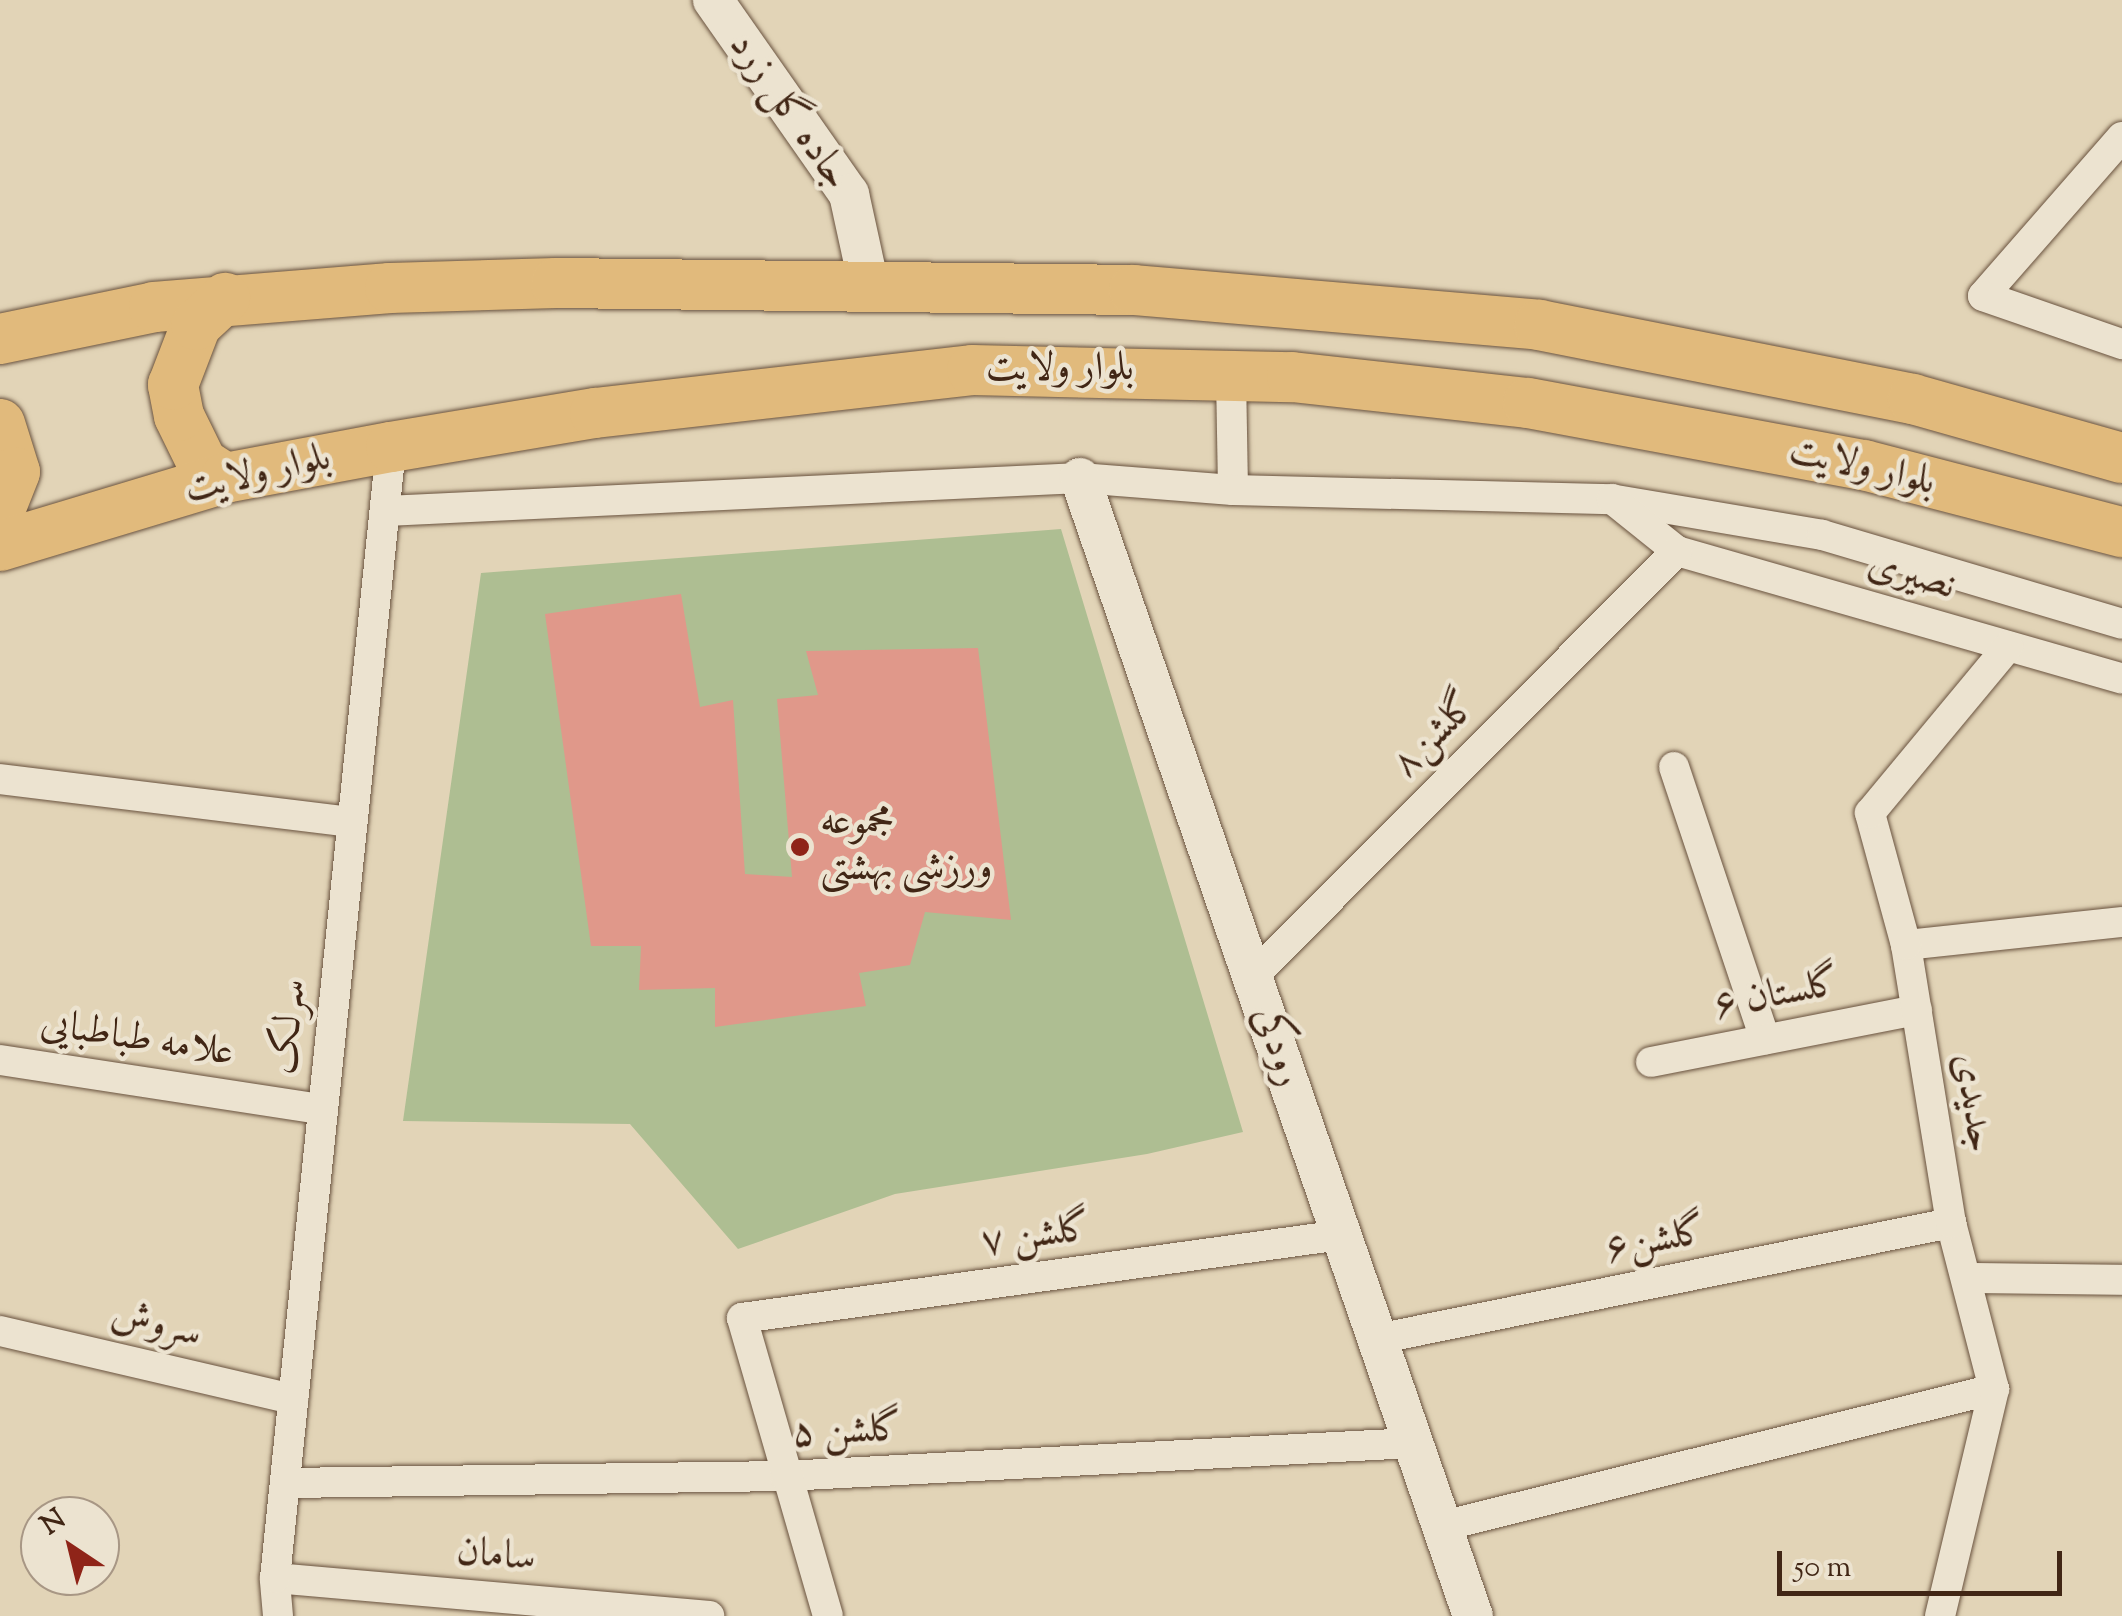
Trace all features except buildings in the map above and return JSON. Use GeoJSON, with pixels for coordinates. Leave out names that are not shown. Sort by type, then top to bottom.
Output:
{"type":"FeatureCollection","features":[{"type":"Feature","properties":{"kind":"main road","name":"بلوار ولایت"},"geometry":{"type":"LineString","coordinates":[[0,339],[225,298],[556,283],[1153,291],[1540,326],[1914,399],[2122,458]]}},
{"type":"Feature","properties":{"kind":"main road"},"geometry":{"type":"LineString","coordinates":[[225,298],[196,325],[173,385],[178,416],[202,463],[225,478]]}},
{"type":"Feature","properties":{"kind":"main road","name":"بلوار ولایت"},"geometry":{"type":"LineString","coordinates":[[0,546],[225,478],[391,447],[595,413],[972,370],[1231,374],[1528,402],[1864,465],[2122,532]]}},
{"type":"Feature","properties":{"kind":"main road"},"geometry":{"type":"LineString","coordinates":[[0,424],[15,472],[0,510]]}},
{"type":"Feature","properties":{"kind":"street","name":"جاده گل زرد"},"geometry":{"type":"LineString","coordinates":[[713,0],[849,194],[869,286]]}},
{"type":"Feature","properties":{"kind":"street"},"geometry":{"type":"LineString","coordinates":[[2122,137],[1982,296],[2122,344]]}},
{"type":"Feature","properties":{"kind":"street"},"geometry":{"type":"LineString","coordinates":[[1231,374],[1233,490]]}},
{"type":"Feature","properties":{"kind":"street","name":"سرلک"},"geometry":{"type":"LineString","coordinates":[[278,1616],[276,1578],[285,1482],[391,447]]}},
{"type":"Feature","properties":{"kind":"street"},"geometry":{"type":"LineString","coordinates":[[386,511],[1080,478],[1233,490],[1612,499],[1822,535],[2122,624]]}},
{"type":"Feature","properties":{"kind":"street","name":"رودکی"},"geometry":{"type":"LineString","coordinates":[[1080,478],[1473,1616]]}},
{"type":"Feature","properties":{"kind":"street"},"geometry":{"type":"LineString","coordinates":[[1612,499],[1678,551]]}},
{"type":"Feature","properties":{"kind":"street","name":"گلشن۸"},"geometry":{"type":"LineString","coordinates":[[1252,977],[1678,551]]}},
{"type":"Feature","properties":{"kind":"street","name":"نصیری"},"geometry":{"type":"LineString","coordinates":[[1678,551],[2122,678]]}},
{"type":"Feature","properties":{"kind":"street","name":"جدیدی"},"geometry":{"type":"LineString","coordinates":[[1940,1616],[1994,1389],[1970,1278],[1951,1223],[1906,945],[1870,813],[2008,647]]}},
{"type":"Feature","properties":{"kind":"street"},"geometry":{"type":"LineString","coordinates":[[1674,767],[1765,1038]]}},
{"type":"Feature","properties":{"kind":"street"},"geometry":{"type":"LineString","coordinates":[[0,779],[351,822]]}},
{"type":"Feature","properties":{"kind":"street"},"geometry":{"type":"LineString","coordinates":[[1906,945],[2122,922]]}},
{"type":"Feature","properties":{"kind":"street","name":"گلستان ۶"},"geometry":{"type":"LineString","coordinates":[[1651,1062],[1917,1010]]}},
{"type":"Feature","properties":{"kind":"street","name":"علامه طباطبایی"},"geometry":{"type":"LineString","coordinates":[[0,1060],[322,1108]]}},
{"type":"Feature","properties":{"kind":"street","name":"گلشن۶"},"geometry":{"type":"LineString","coordinates":[[1377,1339],[1951,1223]]}},
{"type":"Feature","properties":{"kind":"street","name":"گلشن ۷"},"geometry":{"type":"LineString","coordinates":[[786,1476],[742,1318],[1341,1235]]}},
{"type":"Feature","properties":{"kind":"street"},"geometry":{"type":"LineString","coordinates":[[1970,1278],[2122,1280]]}},
{"type":"Feature","properties":{"kind":"street","name":"سروش"},"geometry":{"type":"LineString","coordinates":[[0,1331],[294,1398]]}},
{"type":"Feature","properties":{"kind":"street"},"geometry":{"type":"LineString","coordinates":[[1443,1526],[1994,1389]]}},
{"type":"Feature","properties":{"kind":"street","name":"گلشن ۵"},"geometry":{"type":"LineString","coordinates":[[285,1482],[786,1476],[1412,1443]]}},
{"type":"Feature","properties":{"kind":"street"},"geometry":{"type":"LineString","coordinates":[[786,1476],[828,1616]]}},
{"type":"Feature","properties":{"kind":"street","name":"سامان"},"geometry":{"type":"LineString","coordinates":[[276,1578],[572,1610],[709,1616]]}},
{"type":"Feature","properties":{"kind":"green space","name":"مجموعه ورزشی بهشتی"},"geometry":{"type":"Polygon","coordinates":[[[1061,529],[1243,1132],[1147,1154],[895,1194],[738,1249],[630,1124],[403,1121],[481,573],[1061,529]]]}},
{"type":"Feature","properties":{"kind":"place","name":"مجموعه ورزشی بهشتی"},"geometry":{"type":"Point","coordinates":[800,847]}}]}
